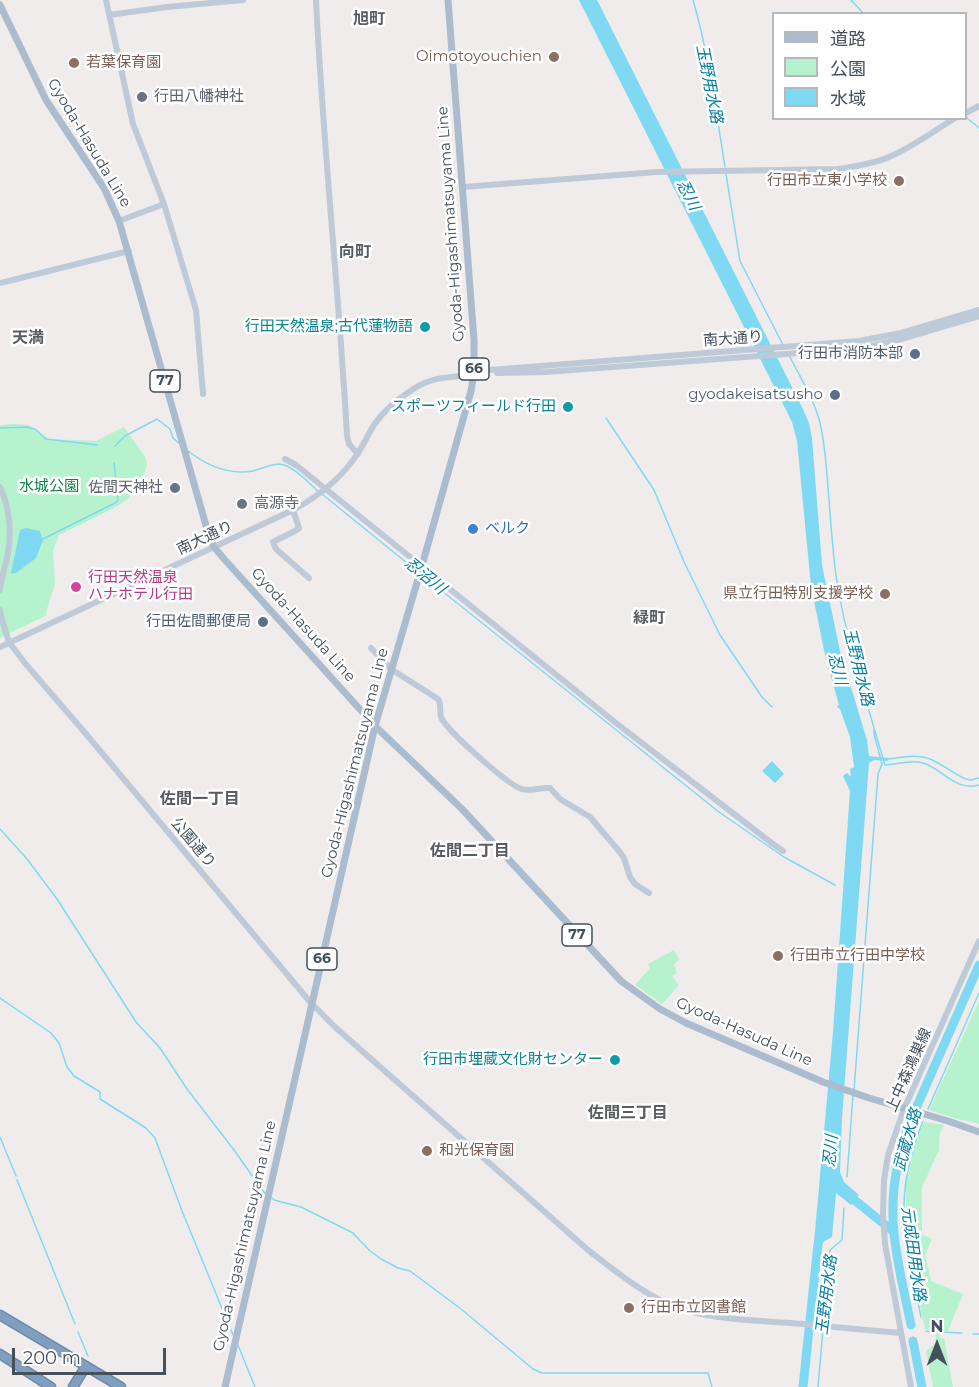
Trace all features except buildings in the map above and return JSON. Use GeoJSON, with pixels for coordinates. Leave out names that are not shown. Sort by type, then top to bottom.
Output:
{"type":"FeatureCollection","features":[{"type":"Feature","properties":{"kind":"highway"},"geometry":{"type":"LineString","coordinates":[[0,1316],[121,1387]]}},
{"type":"Feature","properties":{"kind":"highway"},"geometry":{"type":"LineString","coordinates":[[0,1354],[51,1387]]}},
{"type":"Feature","properties":{"kind":"highway"},"geometry":{"type":"LineString","coordinates":[[73,1387],[86,1366]]}},
{"type":"Feature","properties":{"kind":"main road","name":"Gyoda-Higashimatsuyama Line"},"geometry":{"type":"LineString","coordinates":[[225,1387],[375,726],[422,566],[474,373],[473,320],[448,0]]}},
{"type":"Feature","properties":{"kind":"main road","name":"Gyoda-Hasuda Line"},"geometry":{"type":"LineString","coordinates":[[0,5],[46,100],[104,188],[119,221],[214,547],[375,726],[462,809],[621,981],[660,1009],[686,1023],[823,1082],[907,1109]]}},
{"type":"Feature","properties":{"kind":"main road","name":"77"},"geometry":{"type":"LineString","coordinates":[[907,1109],[979,1131]]}},
{"type":"Feature","properties":{"kind":"street"},"geometry":{"type":"LineString","coordinates":[[106,0],[133,124],[164,204],[196,310],[203,394]]}},
{"type":"Feature","properties":{"kind":"street"},"geometry":{"type":"LineString","coordinates":[[109,15],[243,0]]}},
{"type":"Feature","properties":{"kind":"street"},"geometry":{"type":"LineString","coordinates":[[315,0],[320,95],[330,197],[347,436],[349,444],[358,454]]}},
{"type":"Feature","properties":{"kind":"street"},"geometry":{"type":"LineString","coordinates":[[463,187],[661,172],[838,169],[889,158],[952,120]]}},
{"type":"Feature","properties":{"kind":"street"},"geometry":{"type":"LineString","coordinates":[[119,221],[164,204]]}},
{"type":"Feature","properties":{"kind":"street"},"geometry":{"type":"LineString","coordinates":[[0,283],[129,251]]}},
{"type":"Feature","properties":{"kind":"street","name":"南大通り"},"geometry":{"type":"LineString","coordinates":[[784,351],[874,339],[979,310]]}},
{"type":"Feature","properties":{"kind":"street","name":"南大通り"},"geometry":{"type":"LineString","coordinates":[[0,647],[293,510],[314,498],[345,470],[358,454],[374,424],[385,411],[414,389],[436,378],[490,370],[784,351],[839,350],[902,339],[979,316]]}},
{"type":"Feature","properties":{"kind":"street"},"geometry":{"type":"LineString","coordinates":[[285,459],[296,465],[616,723],[783,851]]}},
{"type":"Feature","properties":{"kind":"street"},"geometry":{"type":"LineString","coordinates":[[0,487],[7,507],[10,529],[9,549],[0,590]]}},
{"type":"Feature","properties":{"kind":"street"},"geometry":{"type":"LineString","coordinates":[[293,510],[299,528],[273,542],[276,549],[309,578]]}},
{"type":"Feature","properties":{"kind":"street","name":"公園通り"},"geometry":{"type":"LineString","coordinates":[[0,610],[9,642],[24,662],[311,1004],[588,1250],[643,1291],[669,1304],[693,1312],[740,1319],[901,1333]]}},
{"type":"Feature","properties":{"kind":"street"},"geometry":{"type":"LineString","coordinates":[[370,648],[391,669],[438,699],[441,717],[447,726],[477,756],[512,784],[529,790],[550,788],[560,799],[590,818],[624,858],[630,877],[635,884],[649,893]]}},
{"type":"Feature","properties":{"kind":"street","name":"上中森鴻巣線"},"geometry":{"type":"LineString","coordinates":[[901,1333],[884,1234],[884,1180],[888,1155],[979,941]]}},
{"type":"Feature","properties":{"kind":"street"},"geometry":{"type":"LineString","coordinates":[[901,1333],[911,1387]]}},
{"type":"Feature","properties":{"kind":"green space","name":"水城公園"},"geometry":{"type":"Polygon","coordinates":[[[0,425],[29,425],[49,439],[96,441],[124,427],[146,458],[147,464],[145,472],[127,500],[59,535],[53,551],[55,584],[47,615],[0,638],[0,425]]]}},
{"type":"Feature","properties":{"kind":"green space"},"geometry":{"type":"Polygon","coordinates":[[[674,950],[679,960],[674,964],[677,973],[672,976],[679,985],[662,1004],[635,985],[650,968],[648,964],[674,950]]]}},
{"type":"Feature","properties":{"kind":"green space"},"geometry":{"type":"Polygon","coordinates":[[[979,1001],[979,1124],[929,1110],[979,1001]]]}},
{"type":"Feature","properties":{"kind":"green space"},"geometry":{"type":"Polygon","coordinates":[[[924,1122],[944,1125],[939,1136],[939,1150],[922,1187],[922,1234],[932,1239],[925,1255],[931,1281],[963,1294],[948,1331],[940,1331],[940,1338],[944,1338],[953,1387],[933,1387],[926,1351],[935,1344],[936,1330],[925,1329],[914,1275],[910,1267],[912,1266],[903,1222],[906,1221],[906,1187],[904,1187],[906,1176],[908,1176],[914,1146],[924,1122]]]}},
{"type":"Feature","properties":{"kind":"water"},"geometry":{"type":"Polygon","coordinates":[[[579,0],[597,0],[809,423],[822,565],[840,651],[867,740],[869,756],[888,758],[888,761],[874,760],[869,763],[842,1118],[840,1172],[844,1182],[859,1195],[851,1205],[836,1193],[832,1237],[823,1242],[814,1242],[833,1032],[850,791],[843,776],[847,773],[851,777],[850,769],[854,767],[850,737],[837,706],[839,705],[825,655],[811,586],[797,441],[792,422],[579,0]]]}},
{"type":"Feature","properties":{"kind":"water"},"geometry":{"type":"Polygon","coordinates":[[[26,528],[40,531],[43,540],[36,558],[12,574],[20,530],[26,528]]]}},
{"type":"Feature","properties":{"kind":"water"},"geometry":{"type":"Polygon","coordinates":[[[772,761],[784,774],[775,783],[762,771],[772,761]]]}},
{"type":"Feature","properties":{"kind":"waterway","name":"玉野用水路"},"geometry":{"type":"LineString","coordinates":[[693,0],[708,62],[725,167]]}},
{"type":"Feature","properties":{"kind":"waterway"},"geometry":{"type":"LineString","coordinates":[[851,0],[862,12]]}},
{"type":"Feature","properties":{"kind":"waterway"},"geometry":{"type":"LineString","coordinates":[[967,118],[979,128]]}},
{"type":"Feature","properties":{"kind":"waterway","name":"玉野用水路"},"geometry":{"type":"LineString","coordinates":[[726,174],[740,261],[783,345]]}},
{"type":"Feature","properties":{"kind":"waterway","name":"玉野用水路"},"geometry":{"type":"LineString","coordinates":[[790,357],[806,387],[821,427],[838,588],[846,629],[882,764],[878,774],[854,1090]]}},
{"type":"Feature","properties":{"kind":"waterway"},"geometry":{"type":"LineString","coordinates":[[606,418],[654,490],[685,564],[720,635],[762,697],[772,707]]}},
{"type":"Feature","properties":{"kind":"waterway","name":"忍沼川"},"geometry":{"type":"LineString","coordinates":[[115,446],[125,436],[157,419],[170,429],[173,438],[180,444]]}},
{"type":"Feature","properties":{"kind":"waterway"},"geometry":{"type":"LineString","coordinates":[[0,428],[26,427],[35,429],[46,439],[97,445]]}},
{"type":"Feature","properties":{"kind":"waterway","name":"忍沼川"},"geometry":{"type":"LineString","coordinates":[[188,451],[210,465],[235,472],[253,471],[277,464],[285,465],[318,491]]}},
{"type":"Feature","properties":{"kind":"waterway","name":"忍沼川"},"geometry":{"type":"LineString","coordinates":[[43,539],[118,500],[114,463]]}},
{"type":"Feature","properties":{"kind":"waterway","name":"忍沼川"},"geometry":{"type":"LineString","coordinates":[[322,494],[418,572]]}},
{"type":"Feature","properties":{"kind":"waterway","name":"忍沼川"},"geometry":{"type":"LineString","coordinates":[[422,575],[719,812],[784,857],[835,885]]}},
{"type":"Feature","properties":{"kind":"waterway","name":"元成田用水路"},"geometry":{"type":"LineString","coordinates":[[874,728],[885,765],[923,763],[956,783],[979,785]]}},
{"type":"Feature","properties":{"kind":"waterway"},"geometry":{"type":"LineString","coordinates":[[888,759],[922,757],[966,779],[979,778]]}},
{"type":"Feature","properties":{"kind":"waterway"},"geometry":{"type":"LineString","coordinates":[[0,829],[27,859],[57,899],[136,1022],[160,1048],[187,1089],[266,1194]]}},
{"type":"Feature","properties":{"kind":"waterway","name":"武蔵水路"},"geometry":{"type":"LineString","coordinates":[[911,1325],[894,1233],[893,1205],[898,1162],[910,1122],[979,965]]}},
{"type":"Feature","properties":{"kind":"waterway","name":"元成田用水路"},"geometry":{"type":"LineString","coordinates":[[928,1109],[979,993]]}},
{"type":"Feature","properties":{"kind":"waterway"},"geometry":{"type":"LineString","coordinates":[[0,998],[51,1033],[59,1043],[67,1067],[74,1076],[100,1092],[100,1099],[146,1128],[155,1138],[233,1335]]}},
{"type":"Feature","properties":{"kind":"waterway","name":"玉野用水路"},"geometry":{"type":"LineString","coordinates":[[847,1177],[853,1095]]}},
{"type":"Feature","properties":{"kind":"waterway","name":"元成田用水路"},"geometry":{"type":"LineString","coordinates":[[921,1317],[908,1249],[904,1207],[909,1164],[923,1121]]}},
{"type":"Feature","properties":{"kind":"waterway"},"geometry":{"type":"LineString","coordinates":[[0,1137],[16,1176]]}},
{"type":"Feature","properties":{"kind":"waterway"},"geometry":{"type":"LineString","coordinates":[[17,1180],[75,1324]]}},
{"type":"Feature","properties":{"kind":"waterway"},"geometry":{"type":"LineString","coordinates":[[847,1194],[894,1232]]}},
{"type":"Feature","properties":{"kind":"waterway"},"geometry":{"type":"LineString","coordinates":[[272,1198],[301,1207],[353,1233],[381,1259],[398,1268],[410,1271],[461,1309],[533,1369],[542,1373],[708,1373],[712,1387]]}},
{"type":"Feature","properties":{"kind":"waterway","name":"玉野用水路"},"geometry":{"type":"LineString","coordinates":[[823,1324],[830,1250],[842,1240],[844,1208]]}},
{"type":"Feature","properties":{"kind":"waterway","name":"忍川"},"geometry":{"type":"LineString","coordinates":[[803,1387],[818,1244],[822,1232]]}},
{"type":"Feature","properties":{"kind":"waterway","name":"玉野用水路"},"geometry":{"type":"LineString","coordinates":[[818,1387],[823,1329]]}},
{"type":"Feature","properties":{"kind":"waterway","name":"元成田用水路"},"geometry":{"type":"LineString","coordinates":[[926,1331],[935,1332]]}},
{"type":"Feature","properties":{"kind":"waterway"},"geometry":{"type":"LineString","coordinates":[[78,1332],[88,1356]]}},
{"type":"Feature","properties":{"kind":"waterway","name":"元成田用水路"},"geometry":{"type":"LineString","coordinates":[[940,1332],[962,1333]]}},
{"type":"Feature","properties":{"kind":"waterway","name":"元成田用水路"},"geometry":{"type":"LineString","coordinates":[[973,1334],[979,1334]]}},
{"type":"Feature","properties":{"kind":"waterway","name":"武蔵水路"},"geometry":{"type":"LineString","coordinates":[[913,1341],[922,1387]]}},
{"type":"Feature","properties":{"kind":"waterway"},"geometry":{"type":"LineString","coordinates":[[238,1345],[255,1387]]}},
{"type":"Feature","properties":{"kind":"place","name":"Oimotoyouchien"},"geometry":{"type":"Point","coordinates":[554,57]}},
{"type":"Feature","properties":{"kind":"place","name":"若葉保育園"},"geometry":{"type":"Point","coordinates":[74,63]}},
{"type":"Feature","properties":{"kind":"place","name":"行田八幡神社"},"geometry":{"type":"Point","coordinates":[142,97]}},
{"type":"Feature","properties":{"kind":"place","name":"行田市立東小学校"},"geometry":{"type":"Point","coordinates":[899,181]}},
{"type":"Feature","properties":{"kind":"place","name":"行田天然温泉;古代蓮物語"},"geometry":{"type":"Point","coordinates":[425,327]}},
{"type":"Feature","properties":{"kind":"place","name":"行田市消防本部"},"geometry":{"type":"Point","coordinates":[915,354]}},
{"type":"Feature","properties":{"kind":"place","name":"gyodakeisatsusho"},"geometry":{"type":"Point","coordinates":[835,395]}},
{"type":"Feature","properties":{"kind":"place","name":"スポーツフィールド行田"},"geometry":{"type":"Point","coordinates":[568,407]}},
{"type":"Feature","properties":{"kind":"place","name":"佐間天神社"},"geometry":{"type":"Point","coordinates":[175,488]}},
{"type":"Feature","properties":{"kind":"place","name":"高源寺"},"geometry":{"type":"Point","coordinates":[242,504]}},
{"type":"Feature","properties":{"kind":"place","name":"ベルク"},"geometry":{"type":"Point","coordinates":[473,529]}},
{"type":"Feature","properties":{"kind":"place","name":"行田天然温泉 ハナホテル行田"},"geometry":{"type":"Point","coordinates":[76,587]}},
{"type":"Feature","properties":{"kind":"place","name":"県立行田特別支援学校"},"geometry":{"type":"Point","coordinates":[885,594]}},
{"type":"Feature","properties":{"kind":"place","name":"行田佐間郵便局"},"geometry":{"type":"Point","coordinates":[263,622]}},
{"type":"Feature","properties":{"kind":"place","name":"行田市立行田中学校"},"geometry":{"type":"Point","coordinates":[778,956]}},
{"type":"Feature","properties":{"kind":"place","name":"行田市埋蔵文化財センター"},"geometry":{"type":"Point","coordinates":[615,1060]}},
{"type":"Feature","properties":{"kind":"place","name":"和光保育園"},"geometry":{"type":"Point","coordinates":[427,1151]}},
{"type":"Feature","properties":{"kind":"place","name":"行田市立図書館"},"geometry":{"type":"Point","coordinates":[629,1308]}},
{"type":"Feature","properties":{"kind":"district","name":"旭町"},"geometry":{"type":"Point","coordinates":[369,19]}},
{"type":"Feature","properties":{"kind":"district","name":"向町"},"geometry":{"type":"Point","coordinates":[355,252]}},
{"type":"Feature","properties":{"kind":"district","name":"天満"},"geometry":{"type":"Point","coordinates":[28,338]}},
{"type":"Feature","properties":{"kind":"district","name":"緑町"},"geometry":{"type":"Point","coordinates":[649,618]}},
{"type":"Feature","properties":{"kind":"district","name":"佐間一丁目"},"geometry":{"type":"Point","coordinates":[200,799]}},
{"type":"Feature","properties":{"kind":"district","name":"佐間二丁目"},"geometry":{"type":"Point","coordinates":[470,851]}},
{"type":"Feature","properties":{"kind":"district","name":"佐間三丁目"},"geometry":{"type":"Point","coordinates":[628,1113]}}]}
